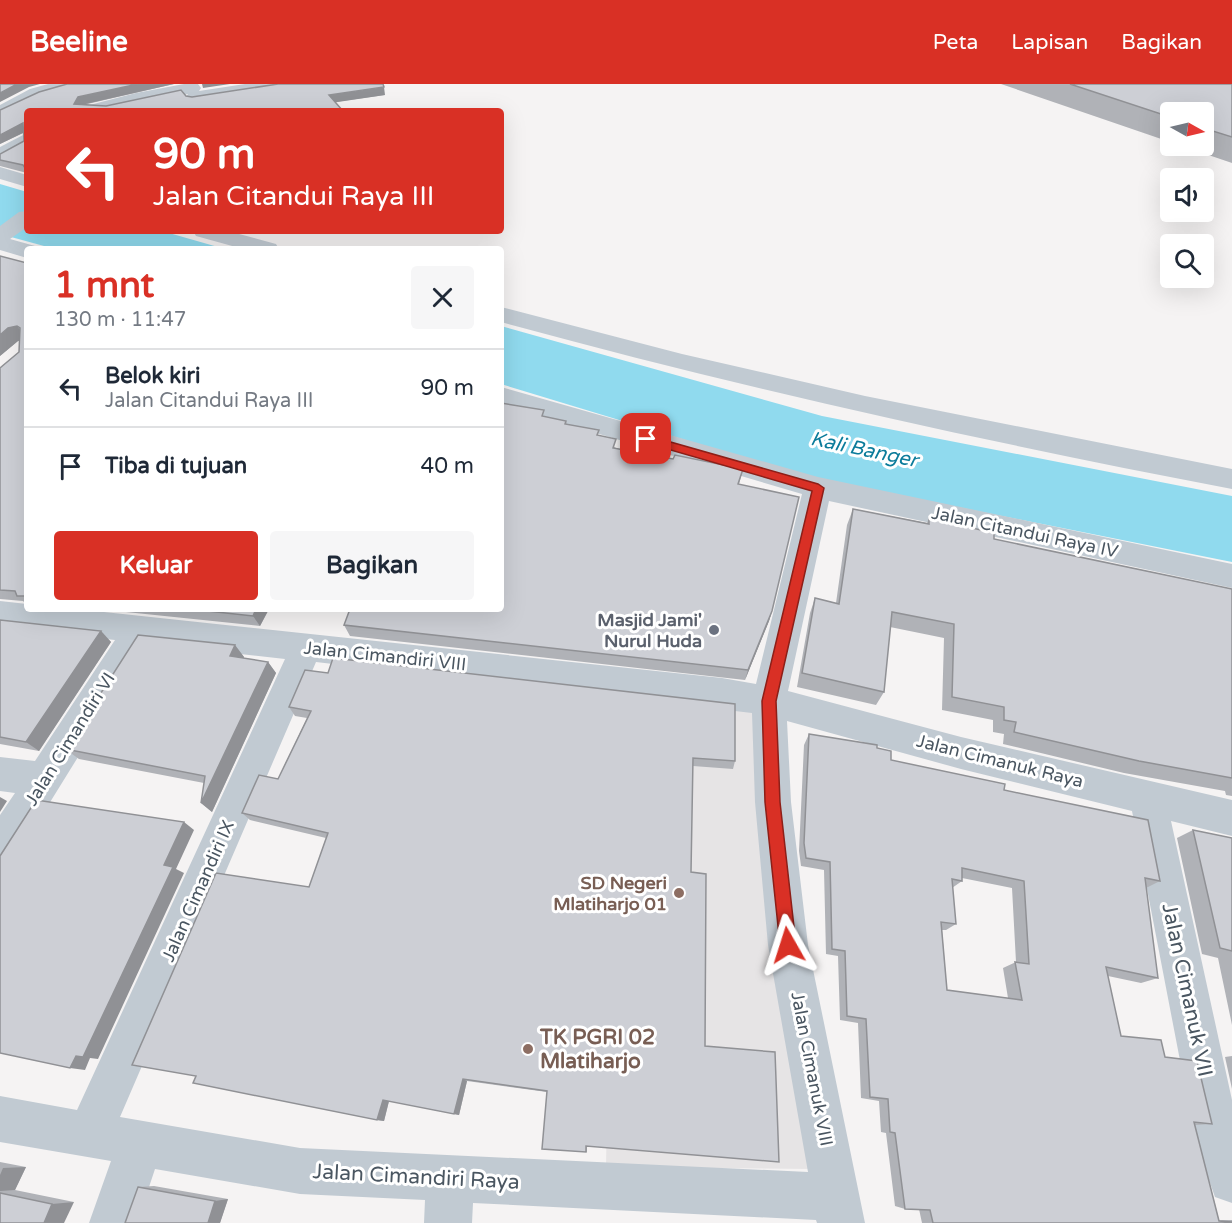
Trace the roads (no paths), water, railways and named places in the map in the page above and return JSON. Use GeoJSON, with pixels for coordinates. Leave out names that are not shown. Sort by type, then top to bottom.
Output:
{"type":"FeatureCollection","features":[{"type":"Feature","properties":{"kind":"street"},"geometry":{"type":"LineString","coordinates":[[0,113],[36,93],[68,84]]}},
{"type":"Feature","properties":{"kind":"street"},"geometry":{"type":"LineString","coordinates":[[100,108],[136,98],[194,95],[281,84]]}},
{"type":"Feature","properties":{"kind":"street"},"geometry":{"type":"LineString","coordinates":[[0,156],[24,141]]}},
{"type":"Feature","properties":{"kind":"street"},"geometry":{"type":"LineString","coordinates":[[0,173],[24,180]]}},
{"type":"Feature","properties":{"kind":"street"},"geometry":{"type":"LineString","coordinates":[[0,236],[24,219]]}},
{"type":"Feature","properties":{"kind":"street"},"geometry":{"type":"LineString","coordinates":[[216,234],[258,246]]}},
{"type":"Feature","properties":{"kind":"street"},"geometry":{"type":"LineString","coordinates":[[0,243],[24,249]]}},
{"type":"Feature","properties":{"kind":"street"},"geometry":{"type":"LineString","coordinates":[[504,315],[617,346],[891,413],[1232,479]]}},
{"type":"Feature","properties":{"kind":"street","name":"Jalan Citandui Raya IV"},"geometry":{"type":"LineString","coordinates":[[504,397],[818,488],[1232,576]]}},
{"type":"Feature","properties":{"kind":"street","name":"Jalan Cimanuk VIII"},"geometry":{"type":"LineString","coordinates":[[818,488],[769,701],[773,802],[788,945],[839,1210]]}},
{"type":"Feature","properties":{"kind":"street","name":"Jalan Cimandiri VIII"},"geometry":{"type":"LineString","coordinates":[[0,614],[722,693],[769,701]]}},
{"type":"Feature","properties":{"kind":"street","name":"Jalan Cimandiri VI"},"geometry":{"type":"LineString","coordinates":[[0,849],[139,630]]}},
{"type":"Feature","properties":{"kind":"street","name":"Jalan Cimandiri IX"},"geometry":{"type":"LineString","coordinates":[[89,1135],[306,648]]}},
{"type":"Feature","properties":{"kind":"street","name":"Jalan Cimanuk Raya"},"geometry":{"type":"LineString","coordinates":[[769,701],[961,753],[1232,818]]}},
{"type":"Feature","properties":{"kind":"street"},"geometry":{"type":"LineString","coordinates":[[0,774],[44,779]]}},
{"type":"Feature","properties":{"kind":"street","name":"Jalan Cimanuk VII"},"geometry":{"type":"LineString","coordinates":[[1148,798],[1210,1102],[1232,1180]]}},
{"type":"Feature","properties":{"kind":"street","name":"Jalan Cimandiri Raya"},"geometry":{"type":"LineString","coordinates":[[0,1119],[300,1171],[449,1201],[839,1210]]}},
{"type":"Feature","properties":{"kind":"street"},"geometry":{"type":"LineString","coordinates":[[113,1223],[140,1144]]}},
{"type":"Feature","properties":{"kind":"water"},"geometry":{"type":"Polygon","coordinates":[[[0,184],[24,191],[24,234],[172,234],[214,246],[44,246],[0,234],[0,184]]]}},
{"type":"Feature","properties":{"kind":"water","name":"Kali Banger"},"geometry":{"type":"Polygon","coordinates":[[[504,327],[822,416],[1232,496],[1232,562],[807,477],[504,385],[504,327]]]}},
{"type":"Feature","properties":{"kind":"place","name":"Masjid Jami' Nurul Huda"},"geometry":{"type":"Point","coordinates":[714,630]}},
{"type":"Feature","properties":{"kind":"place","name":"SD Negeri Mlatiharjo 01"},"geometry":{"type":"Point","coordinates":[679,893]}},
{"type":"Feature","properties":{"kind":"place","name":"TK PGRI 02 Mlatiharjo"},"geometry":{"type":"Point","coordinates":[528,1049]}}]}
